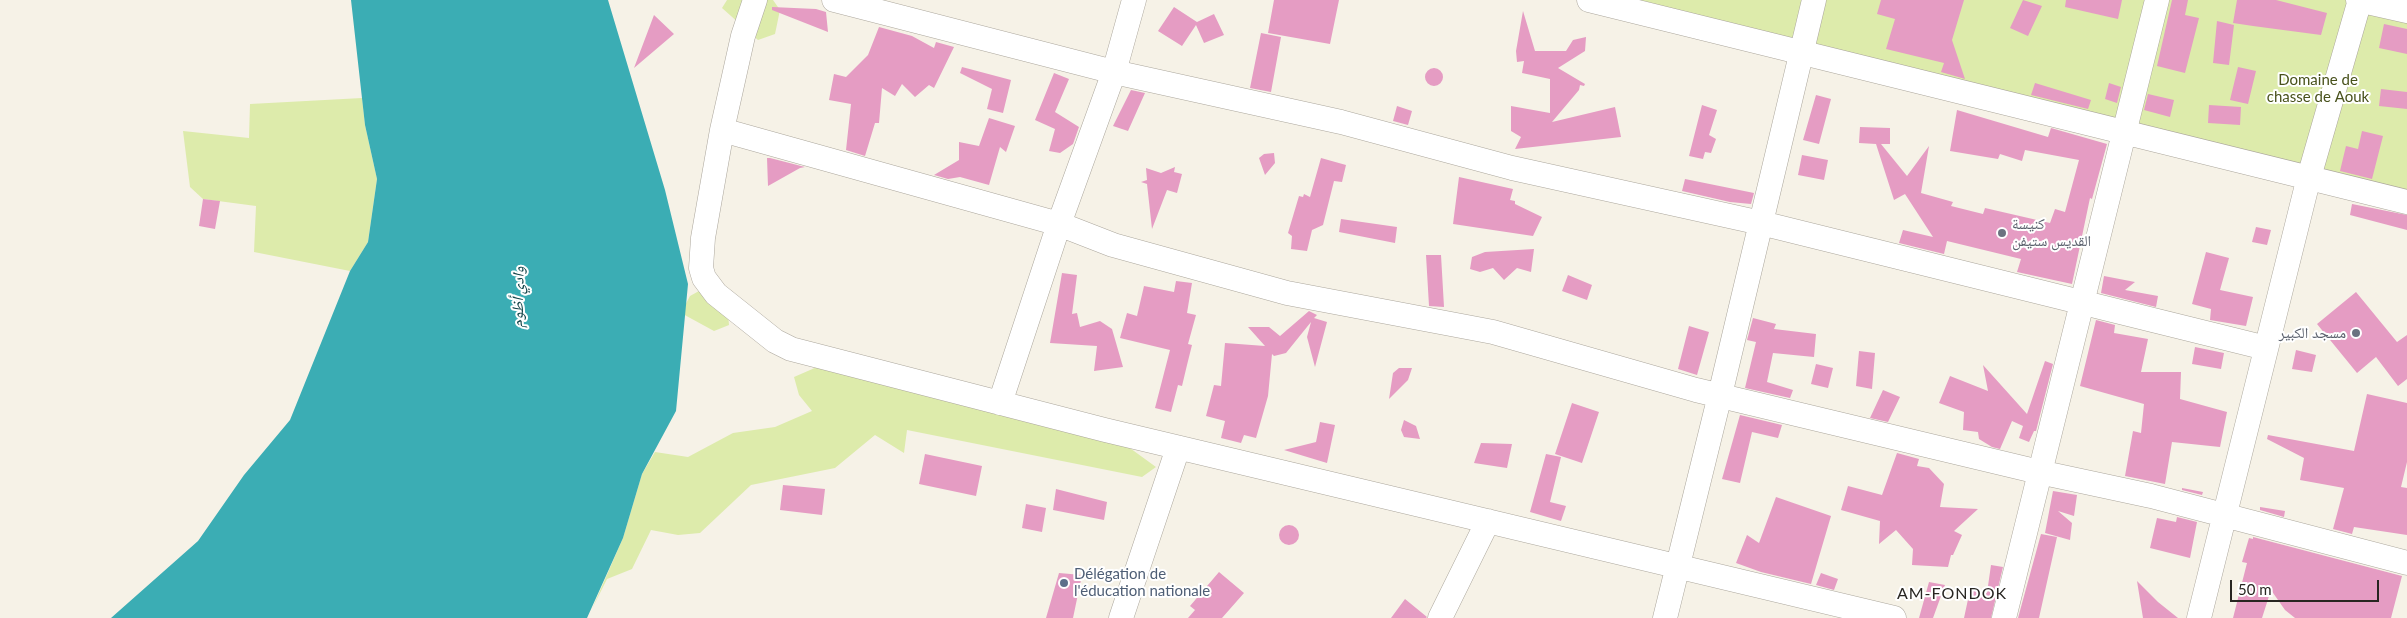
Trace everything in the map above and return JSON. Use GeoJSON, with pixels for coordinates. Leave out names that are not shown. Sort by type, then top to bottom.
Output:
{"type":"FeatureCollection","features":[{"type":"Feature","properties":{"kind":"street"},"geometry":{"type":"LineString","coordinates":[[755,0],[743,36],[722,130],[703,238],[701,268],[704,278],[716,294],[775,341],[791,349],[1178,448],[1894,618]]}},
{"type":"Feature","properties":{"kind":"street"},"geometry":{"type":"LineString","coordinates":[[834,0],[1114,72],[1341,122],[1512,168],[1761,223],[2266,348]]}},
{"type":"Feature","properties":{"kind":"street"},"geometry":{"type":"LineString","coordinates":[[1000,402],[1059,224],[1114,72],[1134,0]]}},
{"type":"Feature","properties":{"kind":"street"},"geometry":{"type":"LineString","coordinates":[[1589,0],[2407,202]]}},
{"type":"Feature","properties":{"kind":"street"},"geometry":{"type":"LineString","coordinates":[[1665,618],[1814,0]]}},
{"type":"Feature","properties":{"kind":"street"},"geometry":{"type":"LineString","coordinates":[[2004,618],[2157,0]]}},
{"type":"Feature","properties":{"kind":"street"},"geometry":{"type":"LineString","coordinates":[[2199,618],[2308,177],[2359,0],[2407,12]]}},
{"type":"Feature","properties":{"kind":"street"},"geometry":{"type":"LineString","coordinates":[[722,130],[1059,224],[1113,245],[1287,293],[1493,332],[1720,395],[2040,472],[2225,514],[2407,563]]}},
{"type":"Feature","properties":{"kind":"street"},"geometry":{"type":"LineString","coordinates":[[1121,618],[1178,448]]}},
{"type":"Feature","properties":{"kind":"street"},"geometry":{"type":"LineString","coordinates":[[1440,618],[1488,521]]}},
{"type":"Feature","properties":{"kind":"green space"},"geometry":{"type":"Polygon","coordinates":[[[727,0],[773,0],[780,10],[775,34],[758,40],[722,8],[727,0]]]}},
{"type":"Feature","properties":{"kind":"green space","name":"Domaine de chasse de Aouk"},"geometry":{"type":"Polygon","coordinates":[[[1588,0],[2407,0],[2407,202],[1588,0]]]}},
{"type":"Feature","properties":{"kind":"green space"},"geometry":{"type":"Polygon","coordinates":[[[362,98],[365,125],[377,179],[368,242],[350,271],[254,252],[256,206],[203,199],[190,187],[183,131],[249,138],[250,104],[362,98]]]}},
{"type":"Feature","properties":{"kind":"green space"},"geometry":{"type":"Polygon","coordinates":[[[699,291],[727,303],[729,325],[714,331],[681,313],[690,296],[699,291]]]}},
{"type":"Feature","properties":{"kind":"green space"},"geometry":{"type":"Polygon","coordinates":[[[817,367],[1105,430],[1156,467],[1142,477],[907,430],[904,453],[875,435],[835,468],[751,485],[700,533],[678,535],[651,530],[632,569],[607,579],[592,609],[623,538],[642,474],[655,452],[688,457],[733,433],[775,427],[812,411],[799,395],[794,377],[817,367]]]}},
{"type":"Feature","properties":{"kind":"water","name":"وادي أظوم"},"geometry":{"type":"Polygon","coordinates":[[[351,0],[608,0],[665,190],[688,284],[676,411],[642,474],[623,538],[587,618],[111,618],[198,541],[244,475],[290,420],[350,271],[368,242],[377,179],[365,125],[351,0]]]}},
{"type":"Feature","properties":{"kind":"building"},"geometry":{"type":"Polygon","coordinates":[[[1274,0],[1339,0],[1330,44],[1268,33],[1274,0]]]}},
{"type":"Feature","properties":{"kind":"building"},"geometry":{"type":"Polygon","coordinates":[[[1881,0],[1964,0],[1952,40],[1965,79],[1941,72],[1944,63],[1886,49],[1895,19],[1877,14],[1881,0]]]}},
{"type":"Feature","properties":{"kind":"building"},"geometry":{"type":"Polygon","coordinates":[[[2023,0],[2042,6],[2028,36],[2010,28],[2023,0]]]}},
{"type":"Feature","properties":{"kind":"building"},"geometry":{"type":"Polygon","coordinates":[[[2066,0],[2122,0],[2118,19],[2065,7],[2066,0]]]}},
{"type":"Feature","properties":{"kind":"building"},"geometry":{"type":"Polygon","coordinates":[[[2172,0],[2188,0],[2185,15],[2199,18],[2185,73],[2157,66],[2172,0]]]}},
{"type":"Feature","properties":{"kind":"building"},"geometry":{"type":"Polygon","coordinates":[[[2237,0],[2276,0],[2327,13],[2321,35],[2233,23],[2237,0]]]}},
{"type":"Feature","properties":{"kind":"building"},"geometry":{"type":"Polygon","coordinates":[[[772,7],[816,9],[826,12],[828,32],[772,10],[772,7]]]}},
{"type":"Feature","properties":{"kind":"building"},"geometry":{"type":"Polygon","coordinates":[[[1174,7],[1197,22],[1214,14],[1224,35],[1204,43],[1196,25],[1182,46],[1158,31],[1174,7]]]}},
{"type":"Feature","properties":{"kind":"building"},"geometry":{"type":"Polygon","coordinates":[[[1523,11],[1535,51],[1566,51],[1573,40],[1586,37],[1585,51],[1558,68],[1585,84],[1584,86],[1580,85],[1579,90],[1552,122],[1615,107],[1621,137],[1515,149],[1521,137],[1511,131],[1511,106],[1550,113],[1550,79],[1522,73],[1524,61],[1517,62],[1516,51],[1523,11]]]}},
{"type":"Feature","properties":{"kind":"building"},"geometry":{"type":"Polygon","coordinates":[[[654,15],[674,34],[634,68],[654,15]]]}},
{"type":"Feature","properties":{"kind":"building"},"geometry":{"type":"Polygon","coordinates":[[[2217,21],[2234,25],[2229,65],[2213,63],[2217,21]]]}},
{"type":"Feature","properties":{"kind":"building"},"geometry":{"type":"Polygon","coordinates":[[[2384,24],[2407,29],[2407,54],[2379,48],[2384,24]]]}},
{"type":"Feature","properties":{"kind":"building"},"geometry":{"type":"Polygon","coordinates":[[[879,27],[912,36],[934,48],[936,42],[954,47],[934,88],[929,85],[915,97],[902,84],[895,96],[882,88],[879,123],[875,123],[865,156],[846,150],[851,104],[829,100],[834,74],[846,77],[868,55],[879,27]]]}},
{"type":"Feature","properties":{"kind":"building"},"geometry":{"type":"Polygon","coordinates":[[[1261,33],[1281,37],[1271,92],[1250,88],[1261,33]]]}},
{"type":"Feature","properties":{"kind":"building"},"geometry":{"type":"Polygon","coordinates":[[[962,67],[1011,80],[1003,113],[987,109],[992,89],[960,73],[962,67]]]}},
{"type":"Feature","properties":{"kind":"building"},"geometry":{"type":"Polygon","coordinates":[[[2238,67],[2256,71],[2248,104],[2230,100],[2238,67]]]}},
{"type":"Feature","properties":{"kind":"building"},"geometry":{"type":"Polygon","coordinates":[[[1430,68],[1438,68],[1443,73],[1441,84],[1430,86],[1425,81],[1425,73],[1430,68]]]}},
{"type":"Feature","properties":{"kind":"building"},"geometry":{"type":"Polygon","coordinates":[[[1054,73],[1069,79],[1055,112],[1079,127],[1073,144],[1060,153],[1049,151],[1055,129],[1035,120],[1054,73]]]}},
{"type":"Feature","properties":{"kind":"building"},"geometry":{"type":"Polygon","coordinates":[[[2035,83],[2091,100],[2088,109],[2031,95],[2035,83]]]}},
{"type":"Feature","properties":{"kind":"building"},"geometry":{"type":"Polygon","coordinates":[[[2109,83],[2121,87],[2117,103],[2105,99],[2109,83]]]}},
{"type":"Feature","properties":{"kind":"building"},"geometry":{"type":"Polygon","coordinates":[[[2381,89],[2407,92],[2407,109],[2379,106],[2381,89]]]}},
{"type":"Feature","properties":{"kind":"building"},"geometry":{"type":"Polygon","coordinates":[[[1131,90],[1145,93],[1128,131],[1113,126],[1131,90]]]}},
{"type":"Feature","properties":{"kind":"building"},"geometry":{"type":"Polygon","coordinates":[[[2148,94],[2174,100],[2170,117],[2144,110],[2148,94]]]}},
{"type":"Feature","properties":{"kind":"building"},"geometry":{"type":"Polygon","coordinates":[[[1816,95],[1831,99],[1819,144],[1803,140],[1816,95]]]}},
{"type":"Feature","properties":{"kind":"building"},"geometry":{"type":"Polygon","coordinates":[[[1702,105],[1717,110],[1709,135],[1716,139],[1711,153],[1705,152],[1703,159],[1689,156],[1702,105]]]}},
{"type":"Feature","properties":{"kind":"building"},"geometry":{"type":"Polygon","coordinates":[[[2209,105],[2241,107],[2240,125],[2208,123],[2209,105]]]}},
{"type":"Feature","properties":{"kind":"building"},"geometry":{"type":"Polygon","coordinates":[[[1397,106],[1412,111],[1408,125],[1393,121],[1397,106]]]}},
{"type":"Feature","properties":{"kind":"building"},"geometry":{"type":"Polygon","coordinates":[[[1957,110],[2048,137],[2051,128],[2107,144],[2092,199],[2090,198],[2072,284],[2017,272],[2021,259],[1947,241],[1944,254],[1899,243],[1903,230],[1933,237],[1905,194],[1894,200],[1876,144],[1859,143],[1860,127],[1890,128],[1890,144],[1881,144],[1907,176],[1929,146],[1921,193],[1953,202],[1951,206],[1983,214],[1985,208],[2050,223],[2055,209],[2065,212],[2079,160],[2025,150],[2022,161],[2000,154],[1998,159],[1950,151],[1957,110]]]}},
{"type":"Feature","properties":{"kind":"building"},"geometry":{"type":"Polygon","coordinates":[[[989,118],[1015,126],[1006,152],[1000,147],[989,185],[960,177],[948,179],[934,175],[959,160],[959,142],[979,146],[989,118]]]}},
{"type":"Feature","properties":{"kind":"building"},"geometry":{"type":"Polygon","coordinates":[[[2362,131],[2383,136],[2372,179],[2340,171],[2346,146],[2358,149],[2362,131]]]}},
{"type":"Feature","properties":{"kind":"building"},"geometry":{"type":"Polygon","coordinates":[[[1274,153],[1275,163],[1265,175],[1259,158],[1264,154],[1274,153]]]}},
{"type":"Feature","properties":{"kind":"building"},"geometry":{"type":"Polygon","coordinates":[[[1802,155],[1828,160],[1824,180],[1798,175],[1802,155]]]}},
{"type":"Feature","properties":{"kind":"building"},"geometry":{"type":"Polygon","coordinates":[[[767,158],[770,158],[805,167],[768,186],[767,158]]]}},
{"type":"Feature","properties":{"kind":"building"},"geometry":{"type":"Polygon","coordinates":[[[1321,158],[1346,165],[1342,182],[1334,181],[1323,225],[1312,230],[1307,251],[1291,249],[1292,236],[1288,233],[1299,196],[1303,197],[1304,194],[1310,197],[1321,158]]]}},
{"type":"Feature","properties":{"kind":"building"},"geometry":{"type":"Polygon","coordinates":[[[1175,167],[1174,172],[1182,174],[1177,193],[1167,190],[1152,229],[1147,184],[1141,182],[1147,180],[1146,168],[1161,173],[1175,167]]]}},
{"type":"Feature","properties":{"kind":"building"},"geometry":{"type":"Polygon","coordinates":[[[1459,177],[1513,189],[1510,200],[1542,217],[1533,236],[1453,224],[1459,177]]]}},
{"type":"Feature","properties":{"kind":"building"},"geometry":{"type":"Polygon","coordinates":[[[1685,179],[1754,193],[1751,204],[1730,202],[1682,191],[1685,179]]]}},
{"type":"Feature","properties":{"kind":"building"},"geometry":{"type":"Polygon","coordinates":[[[203,199],[220,201],[215,229],[199,226],[203,199]]]}},
{"type":"Feature","properties":{"kind":"building"},"geometry":{"type":"Polygon","coordinates":[[[2352,204],[2407,215],[2407,230],[2350,215],[2352,204]]]}},
{"type":"Feature","properties":{"kind":"building"},"geometry":{"type":"Polygon","coordinates":[[[1341,219],[1397,227],[1395,243],[1339,232],[1341,219]]]}},
{"type":"Feature","properties":{"kind":"building"},"geometry":{"type":"Polygon","coordinates":[[[2256,227],[2271,230],[2267,245],[2252,242],[2256,227]]]}},
{"type":"Feature","properties":{"kind":"building"},"geometry":{"type":"Polygon","coordinates":[[[1534,249],[1531,272],[1517,268],[1504,280],[1493,268],[1480,272],[1470,269],[1472,257],[1485,252],[1534,249]]]}},
{"type":"Feature","properties":{"kind":"building"},"geometry":{"type":"Polygon","coordinates":[[[2206,252],[2229,258],[2220,290],[2253,297],[2246,326],[2210,320],[2211,309],[2192,304],[2206,252]]]}},
{"type":"Feature","properties":{"kind":"building"},"geometry":{"type":"Polygon","coordinates":[[[1426,255],[1441,255],[1444,307],[1429,306],[1426,255]]]}},
{"type":"Feature","properties":{"kind":"building"},"geometry":{"type":"Polygon","coordinates":[[[1062,273],[1077,275],[1072,314],[1077,313],[1080,327],[1100,321],[1112,329],[1123,367],[1094,371],[1097,346],[1050,343],[1062,273]]]}},
{"type":"Feature","properties":{"kind":"building"},"geometry":{"type":"Polygon","coordinates":[[[1568,275],[1592,285],[1587,300],[1562,291],[1568,275]]]}},
{"type":"Feature","properties":{"kind":"building"},"geometry":{"type":"Polygon","coordinates":[[[2104,276],[2135,282],[2125,290],[2158,296],[2156,307],[2101,293],[2104,276]]]}},
{"type":"Feature","properties":{"kind":"building"},"geometry":{"type":"Polygon","coordinates":[[[1176,281],[1192,283],[1187,313],[1196,315],[1188,344],[1192,345],[1182,386],[1178,385],[1171,412],[1155,408],[1170,350],[1120,338],[1127,313],[1137,316],[1144,286],[1174,292],[1176,281]]]}},
{"type":"Feature","properties":{"kind":"building","name":"مسجد الكبير"},"geometry":{"type":"Polygon","coordinates":[[[2356,292],[2397,342],[2407,335],[2407,379],[2398,386],[2376,357],[2357,373],[2317,324],[2356,292]]]}},
{"type":"Feature","properties":{"kind":"building"},"geometry":{"type":"Polygon","coordinates":[[[1309,311],[1317,315],[1314,318],[1327,322],[1315,367],[1307,337],[1311,322],[1286,353],[1274,356],[1272,354],[1268,396],[1256,438],[1244,435],[1241,443],[1221,438],[1225,421],[1206,416],[1214,385],[1221,386],[1225,343],[1265,346],[1248,327],[1269,327],[1280,336],[1309,311]]]}},
{"type":"Feature","properties":{"kind":"building"},"geometry":{"type":"Polygon","coordinates":[[[1753,318],[1776,324],[1774,329],[1816,334],[1814,357],[1773,353],[1767,382],[1793,390],[1790,398],[1745,388],[1756,342],[1747,340],[1753,318]]]}},
{"type":"Feature","properties":{"kind":"building"},"geometry":{"type":"Polygon","coordinates":[[[2096,320],[2115,325],[2114,333],[2148,339],[2141,372],[2181,372],[2180,399],[2227,412],[2220,447],[2172,442],[2165,484],[2125,476],[2133,431],[2141,433],[2144,404],[2080,386],[2096,320]]]}},
{"type":"Feature","properties":{"kind":"building"},"geometry":{"type":"Polygon","coordinates":[[[1689,326],[1709,332],[1697,375],[1678,369],[1689,326]]]}},
{"type":"Feature","properties":{"kind":"building"},"geometry":{"type":"Polygon","coordinates":[[[2195,347],[2224,353],[2221,369],[2192,364],[2195,347]]]}},
{"type":"Feature","properties":{"kind":"building"},"geometry":{"type":"Polygon","coordinates":[[[2296,350],[2316,355],[2312,372],[2292,369],[2296,350]]]}},
{"type":"Feature","properties":{"kind":"building"},"geometry":{"type":"Polygon","coordinates":[[[1859,351],[1875,353],[1872,389],[1856,386],[1859,351]]]}},
{"type":"Feature","properties":{"kind":"building"},"geometry":{"type":"Polygon","coordinates":[[[2045,361],[2053,364],[2036,431],[2034,431],[2029,442],[2019,438],[2023,426],[2012,421],[2000,449],[1992,447],[1979,439],[1978,432],[1963,430],[1964,412],[1939,403],[1950,376],[1988,391],[1983,365],[2027,414],[2045,361]]]}},
{"type":"Feature","properties":{"kind":"building"},"geometry":{"type":"Polygon","coordinates":[[[1816,364],[1833,368],[1828,388],[1811,384],[1816,364]]]}},
{"type":"Feature","properties":{"kind":"building"},"geometry":{"type":"Polygon","coordinates":[[[1399,368],[1412,368],[1408,380],[1389,399],[1393,373],[1399,368]]]}},
{"type":"Feature","properties":{"kind":"building"},"geometry":{"type":"Polygon","coordinates":[[[1883,390],[1900,397],[1888,422],[1870,418],[1883,390]]]}},
{"type":"Feature","properties":{"kind":"building"},"geometry":{"type":"Polygon","coordinates":[[[2367,394],[2407,403],[2407,462],[2401,487],[2407,488],[2407,535],[2354,527],[2352,534],[2333,529],[2344,488],[2300,480],[2304,458],[2267,439],[2268,435],[2354,451],[2367,394]]]}},
{"type":"Feature","properties":{"kind":"building"},"geometry":{"type":"Polygon","coordinates":[[[1572,403],[1599,412],[1582,463],[1555,454],[1572,403]]]}},
{"type":"Feature","properties":{"kind":"building"},"geometry":{"type":"Polygon","coordinates":[[[1740,415],[1782,425],[1778,438],[1752,432],[1740,483],[1722,479],[1740,415]]]}},
{"type":"Feature","properties":{"kind":"building"},"geometry":{"type":"Polygon","coordinates":[[[1404,420],[1416,426],[1420,439],[1404,437],[1401,430],[1404,420]]]}},
{"type":"Feature","properties":{"kind":"building"},"geometry":{"type":"Polygon","coordinates":[[[1320,422],[1335,425],[1327,463],[1284,450],[1316,442],[1320,422]]]}},
{"type":"Feature","properties":{"kind":"building"},"geometry":{"type":"Polygon","coordinates":[[[1481,443],[1512,444],[1507,468],[1474,463],[1481,443]]]}},
{"type":"Feature","properties":{"kind":"building"},"geometry":{"type":"Polygon","coordinates":[[[1897,453],[1919,459],[1917,466],[1929,468],[1944,484],[1940,507],[1978,509],[1954,531],[1962,535],[1953,555],[1951,555],[1948,567],[1912,565],[1913,549],[1896,530],[1879,544],[1880,521],[1841,510],[1848,486],[1882,495],[1897,453]]]}},
{"type":"Feature","properties":{"kind":"building"},"geometry":{"type":"Polygon","coordinates":[[[925,454],[982,466],[976,496],[919,484],[925,454]]]}},
{"type":"Feature","properties":{"kind":"building"},"geometry":{"type":"Polygon","coordinates":[[[1546,454],[1561,457],[1550,502],[1566,506],[1561,521],[1530,512],[1546,454]]]}},
{"type":"Feature","properties":{"kind":"building"},"geometry":{"type":"Polygon","coordinates":[[[783,485],[825,489],[822,515],[780,510],[783,485]]]}},
{"type":"Feature","properties":{"kind":"building"},"geometry":{"type":"Polygon","coordinates":[[[2182,488],[2203,492],[2202,495],[2182,490],[2182,488]]]}},
{"type":"Feature","properties":{"kind":"building"},"geometry":{"type":"Polygon","coordinates":[[[1056,489],[1107,502],[1104,520],[1053,510],[1056,489]]]}},
{"type":"Feature","properties":{"kind":"building"},"geometry":{"type":"Polygon","coordinates":[[[2053,491],[2077,495],[2074,516],[2058,511],[2072,523],[2070,540],[2045,533],[2053,491]]]}},
{"type":"Feature","properties":{"kind":"building"},"geometry":{"type":"Polygon","coordinates":[[[1776,497],[1831,516],[1811,584],[1761,572],[1736,563],[1747,535],[1759,543],[1776,497]]]}},
{"type":"Feature","properties":{"kind":"building"},"geometry":{"type":"Polygon","coordinates":[[[1026,504],[1046,508],[1042,532],[1022,528],[1026,504]]]}},
{"type":"Feature","properties":{"kind":"building"},"geometry":{"type":"Polygon","coordinates":[[[2260,507],[2285,511],[2284,517],[2260,510],[2260,507]]]}},
{"type":"Feature","properties":{"kind":"building"},"geometry":{"type":"Polygon","coordinates":[[[2177,517],[2197,522],[2190,558],[2150,548],[2157,518],[2176,522],[2177,517]]]}},
{"type":"Feature","properties":{"kind":"building"},"geometry":{"type":"Polygon","coordinates":[[[1285,525],[1293,525],[1299,531],[1299,539],[1293,545],[1285,545],[1279,539],[1279,531],[1285,525]]]}},
{"type":"Feature","properties":{"kind":"building"},"geometry":{"type":"Polygon","coordinates":[[[2041,534],[2057,537],[2039,618],[2018,618],[2041,534]]]}},
{"type":"Feature","properties":{"kind":"building"},"geometry":{"type":"Polygon","coordinates":[[[2253,537],[2402,576],[2391,618],[2295,618],[2285,610],[2271,590],[2262,618],[2233,618],[2247,563],[2242,562],[2249,538],[2253,539],[2253,537]]]}},
{"type":"Feature","properties":{"kind":"building"},"geometry":{"type":"Polygon","coordinates":[[[1991,565],[2003,567],[1991,618],[1964,618],[1970,590],[1987,593],[1991,565]]]}},
{"type":"Feature","properties":{"kind":"building"},"geometry":{"type":"Polygon","coordinates":[[[1219,572],[1244,593],[1222,618],[1188,618],[1195,610],[1190,606],[1219,572]]]}},
{"type":"Feature","properties":{"kind":"building"},"geometry":{"type":"Polygon","coordinates":[[[1059,573],[1082,575],[1073,618],[1046,618],[1059,573]]]}},
{"type":"Feature","properties":{"kind":"building"},"geometry":{"type":"Polygon","coordinates":[[[1821,573],[1838,579],[1834,590],[1816,585],[1821,573]]]}},
{"type":"Feature","properties":{"kind":"building"},"geometry":{"type":"Polygon","coordinates":[[[2137,581],[2158,602],[2178,618],[2143,618],[2137,581]]]}},
{"type":"Feature","properties":{"kind":"building"},"geometry":{"type":"Polygon","coordinates":[[[1929,582],[1945,585],[1933,618],[1919,618],[1929,582]]]}},
{"type":"Feature","properties":{"kind":"building"},"geometry":{"type":"Polygon","coordinates":[[[1405,599],[1427,617],[1391,618],[1405,599]]]}},
{"type":"Feature","properties":{"kind":"place","name":"كنيسة القديس ستيفن"},"geometry":{"type":"Point","coordinates":[2002,233]}},
{"type":"Feature","properties":{"kind":"place","name":"مسجد الكبير"},"geometry":{"type":"Point","coordinates":[2356,333]}},
{"type":"Feature","properties":{"kind":"place","name":"Délégation de l'éducation nationale"},"geometry":{"type":"Point","coordinates":[1064,583]}},
{"type":"Feature","properties":{"kind":"district","name":"AM-FONDOK"},"geometry":{"type":"Point","coordinates":[1952,594]}}]}
